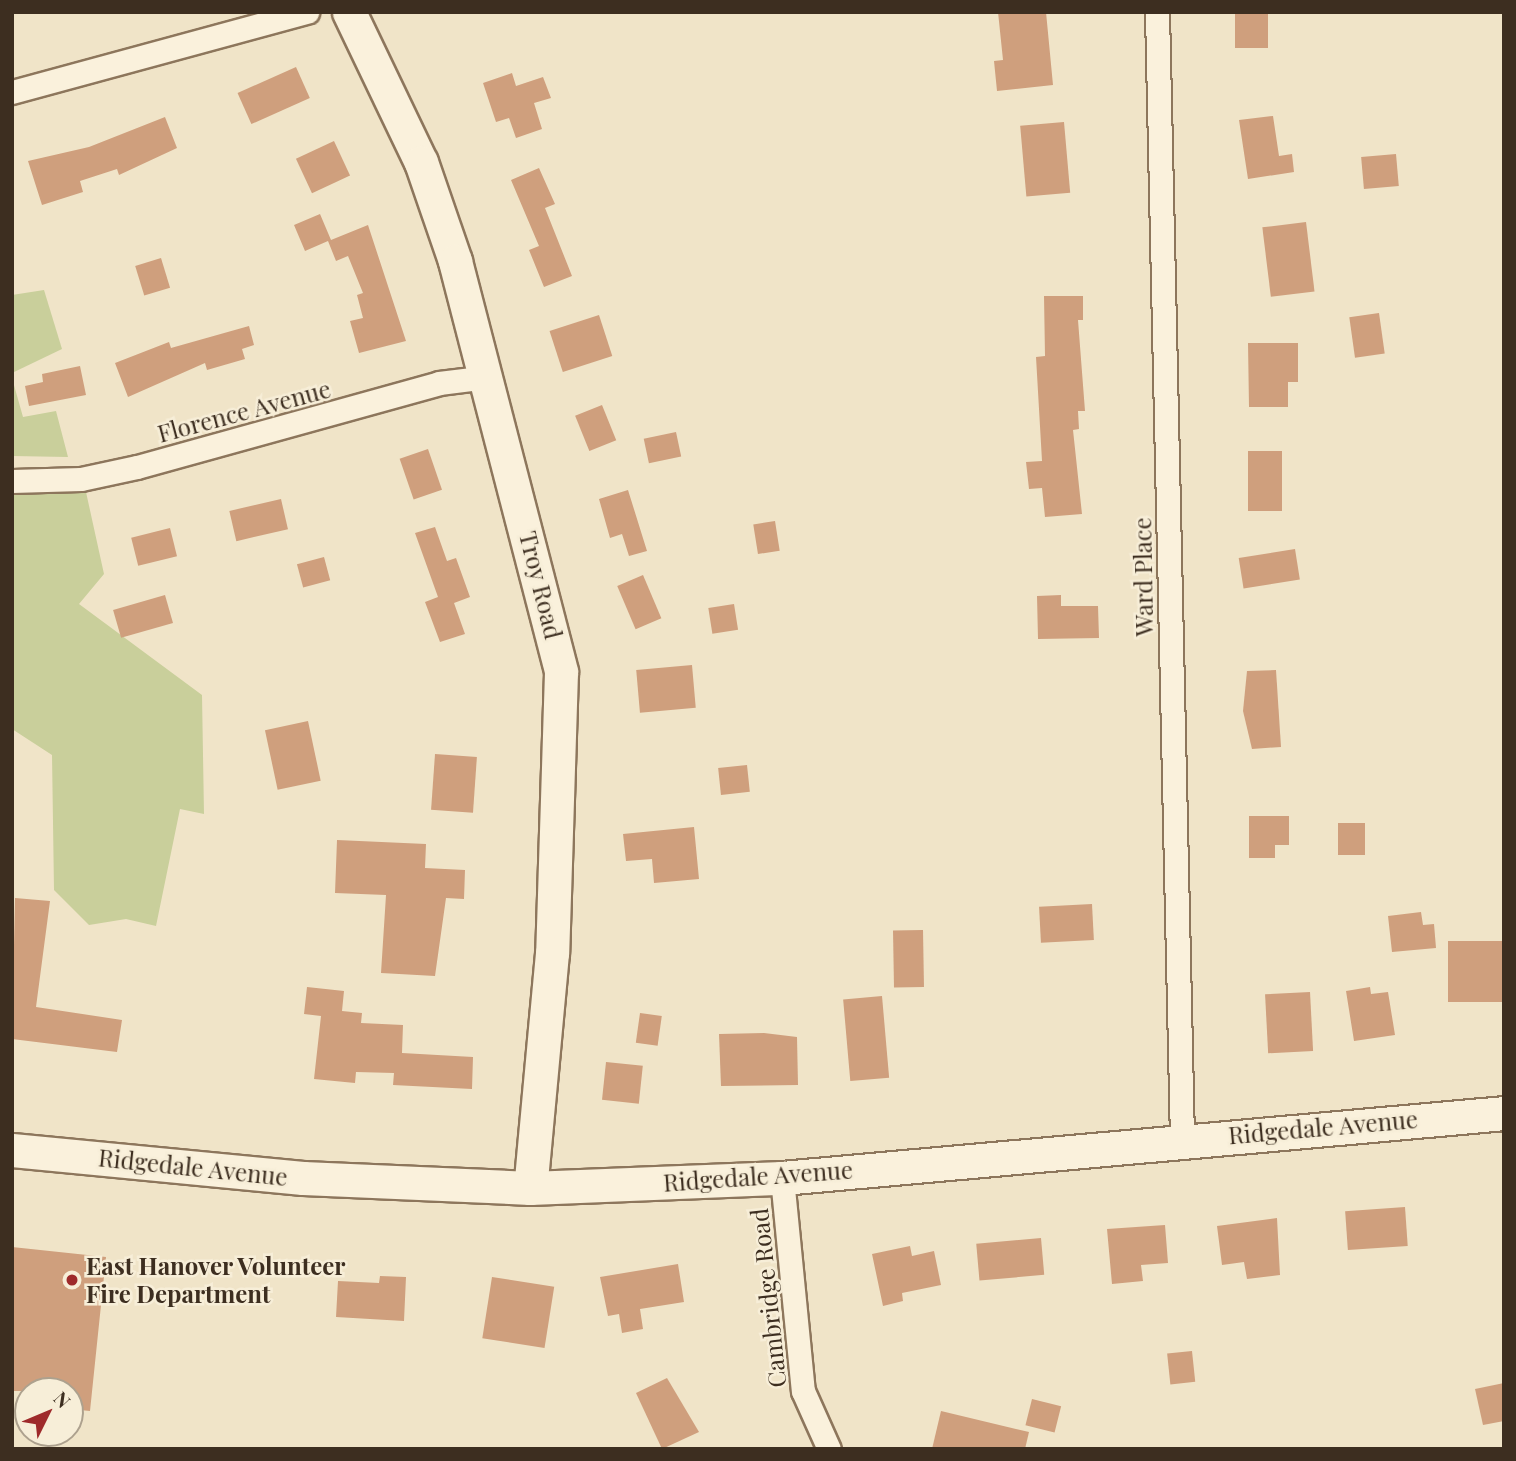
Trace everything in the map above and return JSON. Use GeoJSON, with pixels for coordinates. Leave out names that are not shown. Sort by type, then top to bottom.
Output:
{"type":"FeatureCollection","features":[{"type":"Feature","properties":{"kind":"main road","name":"Troy Road"},"geometry":{"type":"LineString","coordinates":[[349,12],[421,162],[487,377],[561,672],[552,953],[530,1188]]}},
{"type":"Feature","properties":{"kind":"main road","name":"Ridgedale Avenue"},"geometry":{"type":"LineString","coordinates":[[12,1150],[303,1178],[530,1188],[782,1178],[1504,1113]]}},
{"type":"Feature","properties":{"kind":"street"},"geometry":{"type":"LineString","coordinates":[[12,92],[307,12]]}},
{"type":"Feature","properties":{"kind":"street","name":"Ward Place"},"geometry":{"type":"LineString","coordinates":[[1157,12],[1182,1140]]}},
{"type":"Feature","properties":{"kind":"street","name":"Florence Avenue"},"geometry":{"type":"LineString","coordinates":[[12,481],[81,479],[137,467],[439,383],[487,377]]}},
{"type":"Feature","properties":{"kind":"street","name":"Cambridge Road"},"geometry":{"type":"LineString","coordinates":[[782,1178],[803,1391],[828,1449]]}},
{"type":"Feature","properties":{"kind":"green space"},"geometry":{"type":"Polygon","coordinates":[[[44,290],[62,349],[12,373],[12,295],[44,290]]]}},
{"type":"Feature","properties":{"kind":"green space"},"geometry":{"type":"Polygon","coordinates":[[[12,378],[23,417],[56,411],[68,457],[12,456],[12,378]]]}},
{"type":"Feature","properties":{"kind":"green space"},"geometry":{"type":"Polygon","coordinates":[[[86,492],[104,574],[79,604],[202,695],[204,814],[180,809],[156,926],[126,919],[89,925],[54,890],[52,755],[12,729],[12,493],[86,492]]]}},
{"type":"Feature","properties":{"kind":"building"},"geometry":{"type":"Polygon","coordinates":[[[998,12],[1046,12],[1053,85],[997,91],[994,61],[1003,60],[998,12]]]}},
{"type":"Feature","properties":{"kind":"building"},"geometry":{"type":"Polygon","coordinates":[[[1235,12],[1268,12],[1268,48],[1235,48],[1235,12]]]}},
{"type":"Feature","properties":{"kind":"building"},"geometry":{"type":"Polygon","coordinates":[[[296,67],[310,98],[251,124],[238,93],[296,67]]]}},
{"type":"Feature","properties":{"kind":"building"},"geometry":{"type":"Polygon","coordinates":[[[512,73],[516,86],[543,77],[551,98],[534,103],[542,129],[516,138],[509,118],[496,122],[483,83],[512,73]]]}},
{"type":"Feature","properties":{"kind":"building"},"geometry":{"type":"Polygon","coordinates":[[[1273,116],[1279,156],[1292,154],[1294,172],[1248,179],[1239,120],[1273,116]]]}},
{"type":"Feature","properties":{"kind":"building"},"geometry":{"type":"Polygon","coordinates":[[[165,117],[177,148],[119,175],[117,169],[80,181],[83,192],[42,205],[28,161],[89,147],[165,117]]]}},
{"type":"Feature","properties":{"kind":"building"},"geometry":{"type":"Polygon","coordinates":[[[1064,122],[1070,193],[1026,197],[1020,126],[1064,122]]]}},
{"type":"Feature","properties":{"kind":"building"},"geometry":{"type":"Polygon","coordinates":[[[334,141],[350,175],[312,193],[296,159],[334,141]]]}},
{"type":"Feature","properties":{"kind":"building"},"geometry":{"type":"Polygon","coordinates":[[[1396,154],[1399,186],[1364,189],[1361,157],[1396,154]]]}},
{"type":"Feature","properties":{"kind":"building"},"geometry":{"type":"Polygon","coordinates":[[[539,168],[555,204],[545,208],[572,276],[544,287],[529,250],[539,246],[511,180],[539,168]]]}},
{"type":"Feature","properties":{"kind":"building"},"geometry":{"type":"Polygon","coordinates":[[[320,214],[331,240],[368,225],[406,341],[359,353],[350,321],[363,318],[357,295],[363,293],[348,256],[336,261],[328,241],[305,251],[294,225],[320,214]]]}},
{"type":"Feature","properties":{"kind":"building"},"geometry":{"type":"Polygon","coordinates":[[[1306,222],[1315,291],[1271,297],[1262,227],[1306,222]]]}},
{"type":"Feature","properties":{"kind":"building"},"geometry":{"type":"Polygon","coordinates":[[[161,258],[170,288],[144,296],[135,266],[161,258]]]}},
{"type":"Feature","properties":{"kind":"building"},"geometry":{"type":"Polygon","coordinates":[[[1044,296],[1083,296],[1083,320],[1078,320],[1085,411],[1078,411],[1079,429],[1073,430],[1082,514],[1045,517],[1042,488],[1029,489],[1026,462],[1042,461],[1036,357],[1045,356],[1044,296]]]}},
{"type":"Feature","properties":{"kind":"building"},"geometry":{"type":"Polygon","coordinates":[[[1379,313],[1385,354],[1355,358],[1349,317],[1379,313]]]}},
{"type":"Feature","properties":{"kind":"building"},"geometry":{"type":"Polygon","coordinates":[[[599,315],[612,356],[563,372],[550,331],[599,315]]]}},
{"type":"Feature","properties":{"kind":"building"},"geometry":{"type":"Polygon","coordinates":[[[249,326],[254,345],[242,349],[245,359],[207,370],[205,363],[128,397],[115,363],[169,342],[171,348],[249,326]]]}},
{"type":"Feature","properties":{"kind":"building"},"geometry":{"type":"Polygon","coordinates":[[[1248,343],[1298,343],[1298,382],[1288,382],[1288,407],[1249,407],[1248,343]]]}},
{"type":"Feature","properties":{"kind":"building"},"geometry":{"type":"Polygon","coordinates":[[[80,366],[86,395],[29,406],[25,386],[43,382],[42,374],[80,366]]]}},
{"type":"Feature","properties":{"kind":"building"},"geometry":{"type":"Polygon","coordinates":[[[602,405],[616,440],[589,451],[575,416],[602,405]]]}},
{"type":"Feature","properties":{"kind":"building"},"geometry":{"type":"Polygon","coordinates":[[[676,432],[681,456],[649,463],[644,439],[676,432]]]}},
{"type":"Feature","properties":{"kind":"building"},"geometry":{"type":"Polygon","coordinates":[[[428,449],[442,490],[414,499],[400,459],[428,449]]]}},
{"type":"Feature","properties":{"kind":"building"},"geometry":{"type":"Polygon","coordinates":[[[1248,451],[1282,451],[1282,511],[1248,511],[1248,451]]]}},
{"type":"Feature","properties":{"kind":"building"},"geometry":{"type":"Polygon","coordinates":[[[628,490],[647,551],[629,556],[622,534],[610,538],[599,499],[628,490]]]}},
{"type":"Feature","properties":{"kind":"building"},"geometry":{"type":"Polygon","coordinates":[[[281,499],[288,529],[236,541],[229,511],[281,499]]]}},
{"type":"Feature","properties":{"kind":"building"},"geometry":{"type":"Polygon","coordinates":[[[775,521],[780,551],[758,554],[753,524],[775,521]]]}},
{"type":"Feature","properties":{"kind":"building"},"geometry":{"type":"Polygon","coordinates":[[[435,527],[447,561],[456,558],[470,597],[454,603],[465,634],[440,642],[425,602],[438,597],[415,533],[435,527]]]}},
{"type":"Feature","properties":{"kind":"building"},"geometry":{"type":"Polygon","coordinates":[[[170,528],[177,556],[138,566],[131,538],[170,528]]]}},
{"type":"Feature","properties":{"kind":"building"},"geometry":{"type":"Polygon","coordinates":[[[1295,549],[1300,580],[1244,589],[1239,558],[1295,549]]]}},
{"type":"Feature","properties":{"kind":"building"},"geometry":{"type":"Polygon","coordinates":[[[324,557],[330,580],[303,587],[297,564],[324,557]]]}},
{"type":"Feature","properties":{"kind":"building"},"geometry":{"type":"Polygon","coordinates":[[[643,575],[661,618],[636,629],[617,586],[643,575]]]}},
{"type":"Feature","properties":{"kind":"building"},"geometry":{"type":"Polygon","coordinates":[[[165,595],[173,623],[121,638],[113,610],[165,595]]]}},
{"type":"Feature","properties":{"kind":"building"},"geometry":{"type":"Polygon","coordinates":[[[1061,595],[1061,606],[1098,606],[1099,638],[1038,639],[1037,596],[1061,595]]]}},
{"type":"Feature","properties":{"kind":"building"},"geometry":{"type":"Polygon","coordinates":[[[734,604],[738,630],[712,634],[708,608],[734,604]]]}},
{"type":"Feature","properties":{"kind":"building"},"geometry":{"type":"Polygon","coordinates":[[[692,665],[696,708],[640,713],[636,670],[692,665]]]}},
{"type":"Feature","properties":{"kind":"building"},"geometry":{"type":"Polygon","coordinates":[[[1276,670],[1281,747],[1252,749],[1243,711],[1247,671],[1276,670]]]}},
{"type":"Feature","properties":{"kind":"building"},"geometry":{"type":"Polygon","coordinates":[[[308,721],[321,781],[278,790],[265,730],[308,721]]]}},
{"type":"Feature","properties":{"kind":"building"},"geometry":{"type":"Polygon","coordinates":[[[435,754],[477,757],[473,813],[431,810],[435,754]]]}},
{"type":"Feature","properties":{"kind":"building"},"geometry":{"type":"Polygon","coordinates":[[[747,765],[750,792],[721,795],[718,768],[747,765]]]}},
{"type":"Feature","properties":{"kind":"building"},"geometry":{"type":"Polygon","coordinates":[[[1249,816],[1289,816],[1289,845],[1275,845],[1275,858],[1249,858],[1249,816]]]}},
{"type":"Feature","properties":{"kind":"building"},"geometry":{"type":"Polygon","coordinates":[[[1338,823],[1365,823],[1365,855],[1338,855],[1338,823]]]}},
{"type":"Feature","properties":{"kind":"building"},"geometry":{"type":"Polygon","coordinates":[[[694,827],[699,879],[654,883],[652,859],[626,861],[623,834],[694,827]]]}},
{"type":"Feature","properties":{"kind":"building"},"geometry":{"type":"Polygon","coordinates":[[[337,840],[426,844],[425,868],[465,870],[464,899],[446,898],[435,976],[381,973],[386,895],[335,893],[337,840]]]}},
{"type":"Feature","properties":{"kind":"building"},"geometry":{"type":"Polygon","coordinates":[[[15,898],[50,901],[36,1007],[122,1020],[117,1052],[12,1039],[15,898]]]}},
{"type":"Feature","properties":{"kind":"building"},"geometry":{"type":"Polygon","coordinates":[[[1092,904],[1094,940],[1041,943],[1039,907],[1092,904]]]}},
{"type":"Feature","properties":{"kind":"building"},"geometry":{"type":"Polygon","coordinates":[[[1421,912],[1423,925],[1434,924],[1436,948],[1392,952],[1388,916],[1421,912]]]}},
{"type":"Feature","properties":{"kind":"building"},"geometry":{"type":"Polygon","coordinates":[[[923,930],[924,987],[894,988],[893,931],[923,930]]]}},
{"type":"Feature","properties":{"kind":"building"},"geometry":{"type":"Polygon","coordinates":[[[1448,941],[1504,941],[1504,1002],[1448,1002],[1448,941]]]}},
{"type":"Feature","properties":{"kind":"building"},"geometry":{"type":"Polygon","coordinates":[[[307,987],[344,991],[342,1011],[362,1013],[361,1023],[403,1025],[402,1053],[473,1057],[472,1089],[393,1085],[394,1073],[356,1072],[355,1083],[314,1079],[321,1016],[304,1014],[307,987]]]}},
{"type":"Feature","properties":{"kind":"building"},"geometry":{"type":"Polygon","coordinates":[[[1370,987],[1371,994],[1388,992],[1395,1035],[1354,1041],[1346,991],[1370,987]]]}},
{"type":"Feature","properties":{"kind":"building"},"geometry":{"type":"Polygon","coordinates":[[[1310,992],[1313,1051],[1268,1053],[1265,994],[1310,992]]]}},
{"type":"Feature","properties":{"kind":"building"},"geometry":{"type":"Polygon","coordinates":[[[882,996],[889,1078],[850,1081],[843,999],[882,996]]]}},
{"type":"Feature","properties":{"kind":"building"},"geometry":{"type":"Polygon","coordinates":[[[640,1013],[662,1016],[658,1046],[636,1043],[640,1013]]]}},
{"type":"Feature","properties":{"kind":"building"},"geometry":{"type":"Polygon","coordinates":[[[764,1033],[797,1037],[798,1085],[721,1086],[719,1034],[764,1033]]]}},
{"type":"Feature","properties":{"kind":"building"},"geometry":{"type":"Polygon","coordinates":[[[606,1062],[643,1066],[639,1104],[602,1100],[606,1062]]]}},
{"type":"Feature","properties":{"kind":"building"},"geometry":{"type":"Polygon","coordinates":[[[1405,1207],[1408,1246],[1348,1250],[1345,1211],[1405,1207]]]}},
{"type":"Feature","properties":{"kind":"building"},"geometry":{"type":"Polygon","coordinates":[[[1277,1218],[1280,1275],[1247,1279],[1244,1262],[1222,1265],[1217,1226],[1277,1218]]]}},
{"type":"Feature","properties":{"kind":"building"},"geometry":{"type":"Polygon","coordinates":[[[1165,1225],[1168,1263],[1141,1265],[1143,1281],[1112,1284],[1107,1229],[1165,1225]]]}},
{"type":"Feature","properties":{"kind":"building"},"geometry":{"type":"Polygon","coordinates":[[[1041,1238],[1044,1275],[979,1281],[976,1244],[1041,1238]]]}},
{"type":"Feature","properties":{"kind":"building"},"geometry":{"type":"Polygon","coordinates":[[[910,1246],[912,1256],[934,1251],[941,1285],[902,1293],[903,1301],[883,1306],[872,1254],[910,1246]]]}},
{"type":"Feature","properties":{"kind":"building"},"geometry":{"type":"Polygon","coordinates":[[[12,1247],[106,1257],[90,1411],[84,1410],[84,1377],[14,1377],[12,1391],[12,1247]]]}},
{"type":"Feature","properties":{"kind":"building"},"geometry":{"type":"Polygon","coordinates":[[[678,1264],[684,1302],[640,1309],[643,1329],[622,1333],[619,1314],[608,1316],[600,1277],[678,1264]]]}},
{"type":"Feature","properties":{"kind":"building"},"geometry":{"type":"Polygon","coordinates":[[[380,1276],[406,1277],[404,1321],[336,1317],[338,1281],[379,1283],[380,1276]]]}},
{"type":"Feature","properties":{"kind":"building"},"geometry":{"type":"Polygon","coordinates":[[[492,1277],[554,1287],[545,1348],[482,1338],[492,1277]]]}},
{"type":"Feature","properties":{"kind":"building"},"geometry":{"type":"Polygon","coordinates":[[[1192,1351],[1195,1382],[1170,1384],[1167,1354],[1192,1351]]]}},
{"type":"Feature","properties":{"kind":"building"},"geometry":{"type":"Polygon","coordinates":[[[667,1378],[699,1432],[662,1449],[636,1393],[667,1378]]]}},
{"type":"Feature","properties":{"kind":"building"},"geometry":{"type":"Polygon","coordinates":[[[1504,1383],[1504,1421],[1483,1425],[1475,1389],[1504,1383]]]}},
{"type":"Feature","properties":{"kind":"building"},"geometry":{"type":"Polygon","coordinates":[[[1032,1399],[1061,1406],[1055,1432],[1025,1425],[1032,1399]]]}},
{"type":"Feature","properties":{"kind":"building"},"geometry":{"type":"Polygon","coordinates":[[[941,1411],[1029,1432],[1025,1449],[932,1449],[941,1411]]]}},
{"type":"Feature","properties":{"kind":"place","name":"East Hanover Volunteer Fire Department"},"geometry":{"type":"Point","coordinates":[72,1280]}}]}
